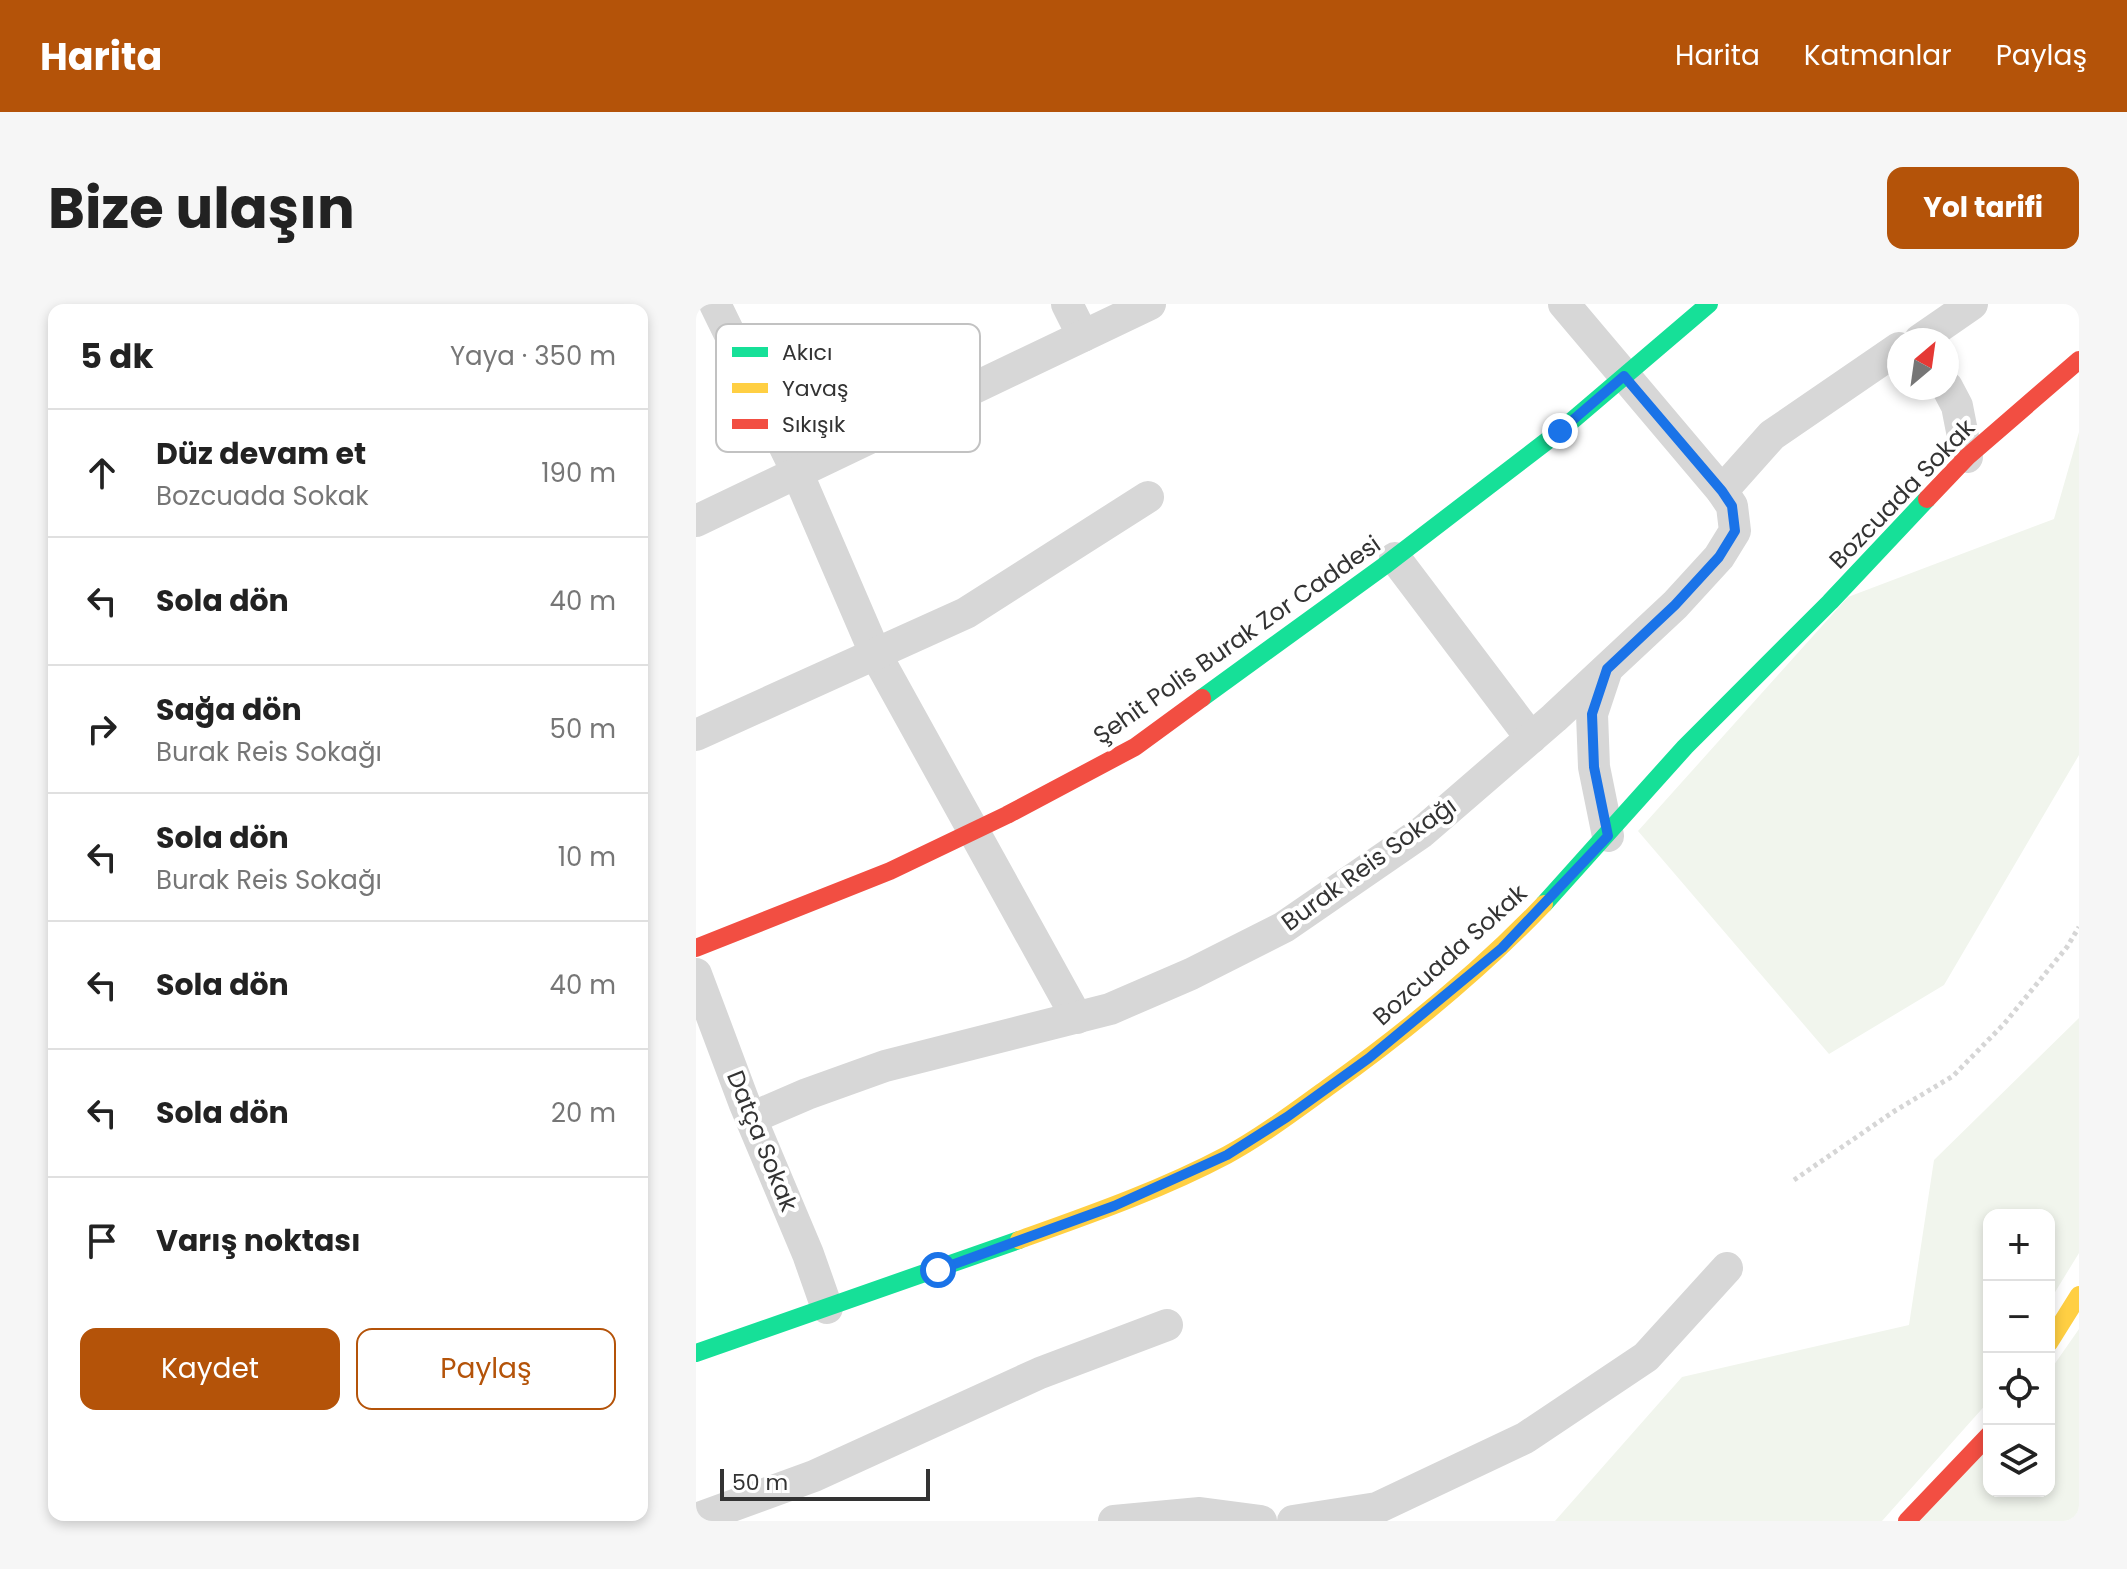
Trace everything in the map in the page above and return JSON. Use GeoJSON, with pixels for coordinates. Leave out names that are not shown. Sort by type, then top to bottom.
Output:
{"type":"FeatureCollection","features":[{"type":"Feature","properties":{"kind":"street"},"geometry":{"type":"LineString","coordinates":[[715,304],[725,324]]}},
{"type":"Feature","properties":{"kind":"street"},"geometry":{"type":"LineString","coordinates":[[1067,304],[1083,336]]}},
{"type":"Feature","properties":{"kind":"street"},"geometry":{"type":"LineString","coordinates":[[980,385],[1150,304]]}},
{"type":"Feature","properties":{"kind":"street"},"geometry":{"type":"LineString","coordinates":[[1564,304],[1722,491],[1772,435],[1887,356]]}},
{"type":"Feature","properties":{"kind":"street","name":"Şehit Polis Burak Zor Caddesi"},"geometry":{"type":"LineString","coordinates":[[696,948],[890,871],[1135,747],[1395,558],[1560,431],[1709,304]]}},
{"type":"Feature","properties":{"kind":"street"},"geometry":{"type":"LineString","coordinates":[[1933,328],[1952,310]]}},
{"type":"Feature","properties":{"kind":"street","name":"Bozcuada Sokak"},"geometry":{"type":"LineString","coordinates":[[696,1353],[1114,1206],[1227,1155],[1287,1117],[1369,1058],[1502,948],[1608,836],[1685,747],[1830,602],[1967,457],[2079,360]]}},
{"type":"Feature","properties":{"kind":"street"},"geometry":{"type":"LineString","coordinates":[[1954,400],[1967,457]]}},
{"type":"Feature","properties":{"kind":"street"},"geometry":{"type":"LineString","coordinates":[[787,452],[875,653],[1077,1018]]}},
{"type":"Feature","properties":{"kind":"street"},"geometry":{"type":"LineString","coordinates":[[696,521],[839,452]]}},
{"type":"Feature","properties":{"kind":"street","name":"Burak Reis Sokağı"},"geometry":{"type":"LineString","coordinates":[[751,1118],[885,1066],[1110,1009],[1284,927],[1422,832],[1531,738],[1675,605],[1719,557],[1735,531],[1732,506],[1722,491]]}},
{"type":"Feature","properties":{"kind":"street"},"geometry":{"type":"LineString","coordinates":[[696,735],[966,613],[1148,497]]}},
{"type":"Feature","properties":{"kind":"street"},"geometry":{"type":"LineString","coordinates":[[1395,558],[1531,738]]}},
{"type":"Feature","properties":{"kind":"street"},"geometry":{"type":"LineString","coordinates":[[1607,669],[1592,714],[1594,767],[1608,836]]}},
{"type":"Feature","properties":{"kind":"street","name":"Datça Sokak"},"geometry":{"type":"LineString","coordinates":[[696,974],[827,1308]]}},
{"type":"Feature","properties":{"kind":"street"},"geometry":{"type":"LineString","coordinates":[[1293,1521],[1377,1508],[1525,1438],[1646,1357],[1727,1268]]}},
{"type":"Feature","properties":{"kind":"street"},"geometry":{"type":"LineString","coordinates":[[2055,1333],[2079,1295]]}},
{"type":"Feature","properties":{"kind":"street"},"geometry":{"type":"LineString","coordinates":[[696,1519],[814,1476],[1040,1373],[1167,1325]]}},
{"type":"Feature","properties":{"kind":"street"},"geometry":{"type":"LineString","coordinates":[[1907,1521],[1983,1441]]}},
{"type":"Feature","properties":{"kind":"street"},"geometry":{"type":"LineString","coordinates":[[1114,1521],[1200,1513],[1261,1521]]}},
{"type":"Feature","properties":{"kind":"path"},"geometry":{"type":"LineString","coordinates":[[1794,1180],[1893,1112],[1953,1076],[2004,1024],[2067,947],[2079,927]]}},
{"type":"Feature","properties":{"kind":"shaded area"},"geometry":{"type":"Polygon","coordinates":[[[2079,432],[2079,755],[1944,985],[1829,1054],[1638,831],[1848,597],[2054,519],[2079,432]]]}},
{"type":"Feature","properties":{"kind":"shaded area"},"geometry":{"type":"Polygon","coordinates":[[[2079,1018],[2079,1253],[2055,1292],[2055,1209],[1983,1209],[1983,1408],[1882,1521],[1555,1521],[1682,1377],[1909,1325],[1934,1160],[2079,1018]]]}},
{"type":"Feature","properties":{"kind":"shaded area"},"geometry":{"type":"Polygon","coordinates":[[[2079,1329],[2079,1521],[1915,1521],[1983,1452],[1983,1497],[2055,1497],[2055,1363],[2079,1329]]]}},
{"type":"Feature","properties":{"kind":"traffic: fast"},"geometry":{"type":"LineString","coordinates":[[1202,698],[1384,566],[1560,431],[1709,304]]}},
{"type":"Feature","properties":{"kind":"traffic: fast"},"geometry":{"type":"LineString","coordinates":[[1544,904],[1685,747],[1830,602],[1927,499]]}},
{"type":"Feature","properties":{"kind":"traffic: fast"},"geometry":{"type":"LineString","coordinates":[[696,1353],[1019,1240]]}},
{"type":"Feature","properties":{"kind":"traffic: slow"},"geometry":{"type":"LineString","coordinates":[[1019,1240],[1151,1191],[1253,1140],[1412,1024],[1494,954],[1544,904]]}},
{"type":"Feature","properties":{"kind":"traffic: slow"},"geometry":{"type":"LineString","coordinates":[[2055,1333],[2079,1295]]}},
{"type":"Feature","properties":{"kind":"traffic: jam"},"geometry":{"type":"LineString","coordinates":[[1927,499],[1967,457],[2079,360]]}},
{"type":"Feature","properties":{"kind":"traffic: jam"},"geometry":{"type":"LineString","coordinates":[[696,948],[890,871],[1007,815],[1135,747],[1202,698]]}},
{"type":"Feature","properties":{"kind":"traffic: jam"},"geometry":{"type":"LineString","coordinates":[[1907,1521],[1983,1441]]}},
{"type":"Feature","properties":{"kind":"route"},"geometry":{"type":"LineString","coordinates":[[938,1270],[1114,1206],[1227,1155],[1287,1117],[1369,1058],[1502,948],[1608,836],[1594,767],[1592,714],[1607,669],[1675,605],[1719,557],[1735,531],[1732,506],[1722,491],[1624,376],[1560,431]]}}]}
